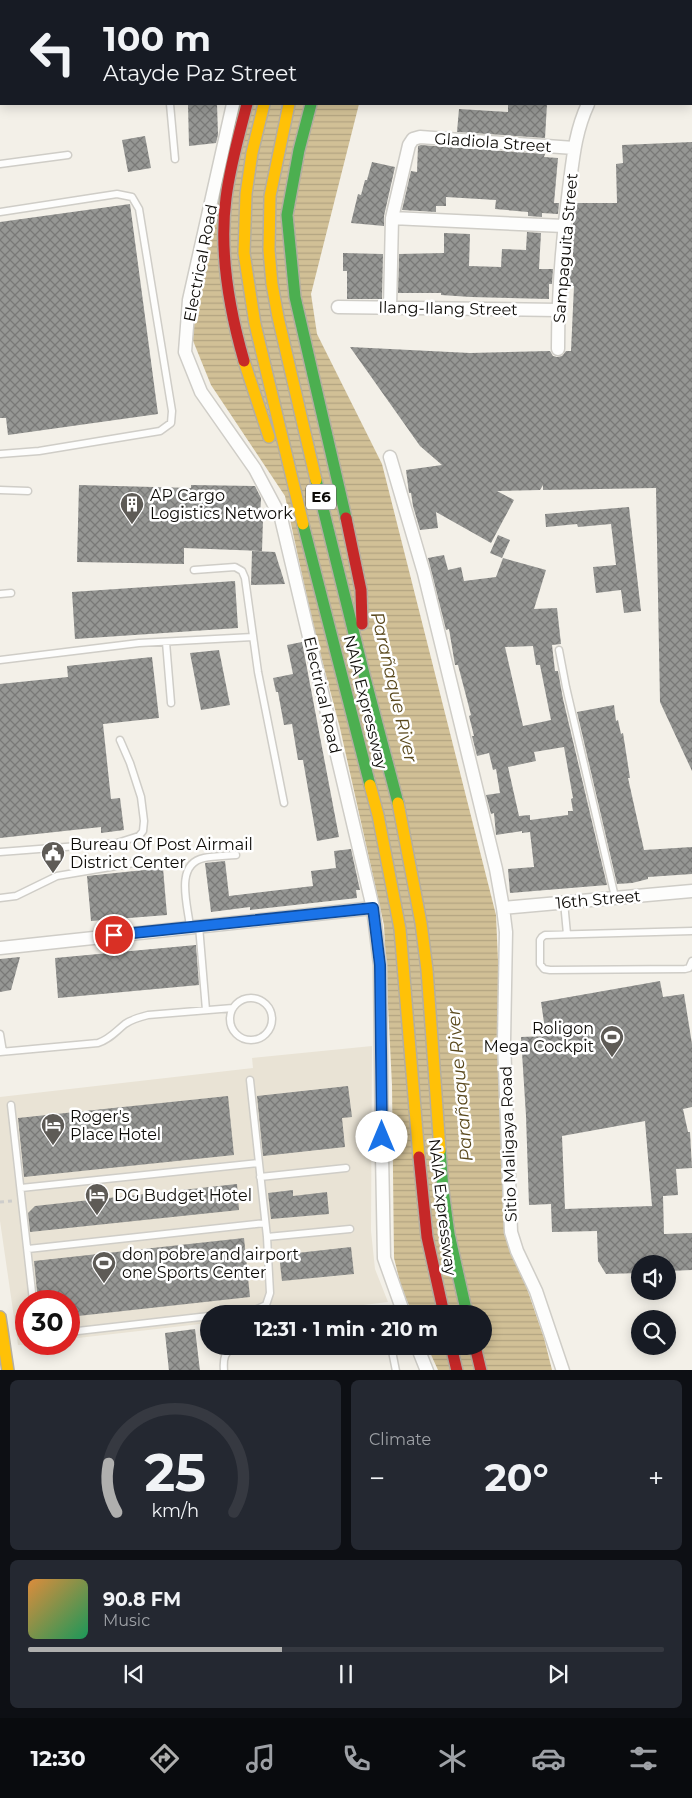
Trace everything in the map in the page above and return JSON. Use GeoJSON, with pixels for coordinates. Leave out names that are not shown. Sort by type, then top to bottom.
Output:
{"type":"FeatureCollection","features":[{"type":"Feature","properties":{"kind":"main road"},"geometry":{"type":"LineString","coordinates":[[247,105],[226,201],[225,240],[231,298],[236,327],[268,436],[298,503]]}},
{"type":"Feature","properties":{"kind":"main road","name":"NAIA Expressway"},"geometry":{"type":"LineString","coordinates":[[264,105],[252,153],[246,194],[244,252],[255,324],[298,503],[378,815],[400,929],[422,1194],[427,1238],[442,1305]]}},
{"type":"Feature","properties":{"kind":"main road","name":"NAIA Expressway"},"geometry":{"type":"LineString","coordinates":[[289,105],[270,196],[269,250],[272,284],[299,409],[365,678],[400,810],[421,923],[427,970],[443,1190],[449,1234],[465,1305]]}},
{"type":"Feature","properties":{"kind":"main road"},"geometry":{"type":"LineString","coordinates":[[311,105],[298,150],[287,215],[295,297],[352,544],[360,590],[365,678]]}},
{"type":"Feature","properties":{"kind":"main road"},"geometry":{"type":"LineString","coordinates":[[0,1316],[8,1370]]}},
{"type":"Feature","properties":{"kind":"main road"},"geometry":{"type":"LineString","coordinates":[[453,1355],[457,1370]]}},
{"type":"Feature","properties":{"kind":"main road"},"geometry":{"type":"LineString","coordinates":[[477,1355],[481,1370]]}},
{"type":"Feature","properties":{"kind":"street","name":"Electrical Road"},"geometry":{"type":"LineString","coordinates":[[233,105],[189,300],[185,352],[201,392],[255,470],[281,518],[373,908],[380,965],[384,1258],[401,1305]]}},
{"type":"Feature","properties":{"kind":"street","name":"Sampaguita Street"},"geometry":{"type":"LineString","coordinates":[[558,349],[558,310],[564,226],[574,148],[580,121],[588,105]]}},
{"type":"Feature","properties":{"kind":"street","name":"Gladiola Street"},"geometry":{"type":"LineString","coordinates":[[392,218],[409,144],[413,139],[420,137],[574,148]]}},
{"type":"Feature","properties":{"kind":"street"},"geometry":{"type":"LineString","coordinates":[[390,307],[392,218],[564,226]]}},
{"type":"Feature","properties":{"kind":"street","name":"Ilang-Ilang Street"},"geometry":{"type":"LineString","coordinates":[[338,307],[558,310]]}},
{"type":"Feature","properties":{"kind":"street","name":"Sitio Maligaya Road"},"geometry":{"type":"LineString","coordinates":[[390,457],[424,574],[494,860],[506,932],[504,1040],[512,1232],[515,1246],[536,1291],[563,1370]]}},
{"type":"Feature","properties":{"kind":"street","name":"16th Street"},"geometry":{"type":"LineString","coordinates":[[503,908],[692,891]]}},
{"type":"Feature","properties":{"kind":"street"},"geometry":{"type":"LineString","coordinates":[[0,948],[373,908]]}},
{"type":"Feature","properties":{"kind":"street"},"geometry":{"type":"LineString","coordinates":[[421,1355],[427,1370]]}},
{"type":"Feature","properties":{"kind":"lane"},"geometry":{"type":"LineString","coordinates":[[170,105],[175,160]]}},
{"type":"Feature","properties":{"kind":"lane"},"geometry":{"type":"LineString","coordinates":[[0,164],[68,155]]}},
{"type":"Feature","properties":{"kind":"lane"},"geometry":{"type":"LineString","coordinates":[[0,212],[117,194],[132,197],[139,210],[172,410],[171,424],[160,431],[39,451],[0,454]]}},
{"type":"Feature","properties":{"kind":"lane"},"geometry":{"type":"LineString","coordinates":[[0,490],[28,491]]}},
{"type":"Feature","properties":{"kind":"lane"},"geometry":{"type":"LineString","coordinates":[[194,570],[235,568],[242,571],[284,803]]}},
{"type":"Feature","properties":{"kind":"lane"},"geometry":{"type":"LineString","coordinates":[[0,594],[12,593]]}},
{"type":"Feature","properties":{"kind":"lane"},"geometry":{"type":"LineString","coordinates":[[0,660],[139,643],[253,637]]}},
{"type":"Feature","properties":{"kind":"lane"},"geometry":{"type":"LineString","coordinates":[[166,642],[171,703]]}},
{"type":"Feature","properties":{"kind":"lane"},"geometry":{"type":"LineString","coordinates":[[559,650],[568,697],[615,898]]}},
{"type":"Feature","properties":{"kind":"lane"},"geometry":{"type":"LineString","coordinates":[[0,852],[117,843],[139,836],[143,831],[144,821],[141,797],[120,740]]}},
{"type":"Feature","properties":{"kind":"lane"},"geometry":{"type":"LineString","coordinates":[[206,1010],[194,927],[185,885],[185,873],[189,866],[202,858],[236,855]]}},
{"type":"Feature","properties":{"kind":"lane"},"geometry":{"type":"LineString","coordinates":[[0,898],[16,896],[57,876],[146,861]]}},
{"type":"Feature","properties":{"kind":"lane"},"geometry":{"type":"LineString","coordinates":[[564,902],[567,934]]}},
{"type":"Feature","properties":{"kind":"lane"},"geometry":{"type":"LineString","coordinates":[[692,931],[545,935],[542,936],[540,964],[544,969],[550,970],[685,969],[689,968],[692,961]]}},
{"type":"Feature","properties":{"kind":"lane"},"geometry":{"type":"LineString","coordinates":[[0,1034],[1,1052],[98,1043],[112,1036],[125,1024],[136,1018],[148,1015],[233,1008],[244,999],[258,1000],[265,1004],[272,1016],[269,1030],[259,1039],[253,1040],[240,1037],[231,1027],[230,1014],[233,1008]]}},
{"type":"Feature","properties":{"kind":"lane"},"geometry":{"type":"LineString","coordinates":[[250,1080],[267,1237],[270,1293],[266,1305]]}},
{"type":"Feature","properties":{"kind":"lane"},"geometry":{"type":"LineString","coordinates":[[11,1105],[32,1290]]}},
{"type":"Feature","properties":{"kind":"lane"},"geometry":{"type":"LineString","coordinates":[[21,1188],[259,1164]]}},
{"type":"Feature","properties":{"kind":"lane"},"geometry":{"type":"LineString","coordinates":[[260,1177],[346,1168]]}},
{"type":"Feature","properties":{"kind":"lane"},"geometry":{"type":"LineString","coordinates":[[28,1248],[266,1223]]}},
{"type":"Feature","properties":{"kind":"lane"},"geometry":{"type":"LineString","coordinates":[[267,1237],[350,1229]]}},
{"type":"Feature","properties":{"kind":"lane"},"geometry":{"type":"LineString","coordinates":[[80,1331],[200,1317]]}},
{"type":"Feature","properties":{"kind":"lane"},"geometry":{"type":"LineString","coordinates":[[224,1370],[225,1355]]}},
{"type":"Feature","properties":{"kind":"lane"},"geometry":{"type":"LineString","coordinates":[[393,1355],[396,1370]]}},
{"type":"Feature","properties":{"kind":"shaded area"},"geometry":{"type":"Polygon","coordinates":[[[372,1046],[371,1231],[375,1269],[388,1302],[364,1305],[200,1305],[200,1324],[80,1338],[80,1290],[15,1290],[15,1324],[0,1221],[0,1097],[253,1068],[252,1058],[372,1046]]]}},
{"type":"Feature","properties":{"kind":"water","name":"Parañaque River"},"geometry":{"type":"Polygon","coordinates":[[[243,105],[359,105],[311,294],[317,334],[382,464],[496,915],[510,1239],[544,1338],[552,1370],[438,1370],[431,1355],[492,1355],[492,1305],[409,1305],[402,1290],[394,1258],[392,1085],[384,925],[340,728],[313,626],[285,496],[211,385],[185,321],[243,105]]]}},
{"type":"Feature","properties":{"kind":"building"},"geometry":{"type":"Polygon","coordinates":[[[188,105],[217,105],[218,135],[216,143],[189,146],[188,105]]]}},
{"type":"Feature","properties":{"kind":"building"},"geometry":{"type":"Polygon","coordinates":[[[508,105],[547,105],[545,138],[457,132],[459,109],[508,112],[508,105]]]}},
{"type":"Feature","properties":{"kind":"building"},"geometry":{"type":"Polygon","coordinates":[[[145,136],[151,168],[128,172],[122,140],[145,136]]]}},
{"type":"Feature","properties":{"kind":"building"},"geometry":{"type":"Polygon","coordinates":[[[692,142],[692,771],[660,702],[656,488],[543,490],[543,485],[540,490],[497,491],[514,500],[491,543],[436,512],[438,528],[420,530],[411,493],[409,493],[406,470],[442,465],[420,446],[350,347],[470,353],[550,351],[553,356],[557,357],[562,356],[566,351],[571,351],[574,286],[568,285],[569,270],[573,270],[575,203],[617,203],[616,164],[623,163],[622,145],[692,142]]]}},
{"type":"Feature","properties":{"kind":"building"},"geometry":{"type":"Polygon","coordinates":[[[418,146],[545,154],[544,157],[558,158],[554,203],[559,203],[558,214],[542,213],[542,217],[528,216],[528,212],[495,209],[496,200],[446,197],[446,206],[436,206],[436,212],[402,210],[411,171],[417,172],[418,146]]]}},
{"type":"Feature","properties":{"kind":"building"},"geometry":{"type":"Polygon","coordinates":[[[372,162],[395,167],[384,216],[384,226],[351,223],[358,194],[361,195],[372,162]]]}},
{"type":"Feature","properties":{"kind":"building"},"geometry":{"type":"Polygon","coordinates":[[[130,204],[158,414],[8,435],[6,418],[0,418],[0,222],[130,204]]]}},
{"type":"Feature","properties":{"kind":"building"},"geometry":{"type":"Polygon","coordinates":[[[527,232],[541,233],[539,269],[553,269],[552,284],[549,284],[549,299],[471,297],[441,295],[441,293],[398,293],[399,254],[444,253],[444,233],[470,234],[469,266],[501,267],[502,249],[526,250],[527,232]]]}},
{"type":"Feature","properties":{"kind":"building"},"geometry":{"type":"Polygon","coordinates":[[[343,253],[383,254],[382,299],[347,299],[347,271],[343,271],[343,253]]]}},
{"type":"Feature","properties":{"kind":"building","name":"AP Cargo Logistics Network"},"geometry":{"type":"Polygon","coordinates":[[[79,485],[191,488],[191,485],[255,486],[261,498],[260,519],[263,519],[262,551],[184,548],[184,564],[77,562],[79,485]]]}},
{"type":"Feature","properties":{"kind":"building"},"geometry":{"type":"Polygon","coordinates":[[[629,507],[641,611],[624,613],[621,590],[596,593],[593,567],[616,565],[611,524],[578,527],[577,524],[546,527],[545,514],[629,507]]]}},
{"type":"Feature","properties":{"kind":"building"},"geometry":{"type":"Polygon","coordinates":[[[498,535],[510,540],[502,558],[490,553],[498,535]]]}},
{"type":"Feature","properties":{"kind":"building"},"geometry":{"type":"Polygon","coordinates":[[[252,551],[275,552],[285,584],[251,585],[252,551]]]}},
{"type":"Feature","properties":{"kind":"building"},"geometry":{"type":"Polygon","coordinates":[[[444,555],[448,570],[461,567],[464,581],[496,577],[503,558],[546,570],[534,609],[557,608],[561,644],[552,645],[555,671],[558,671],[607,885],[510,893],[508,869],[534,867],[530,832],[522,833],[522,831],[496,835],[494,813],[491,814],[486,795],[500,793],[496,769],[493,770],[489,753],[477,756],[469,716],[471,715],[458,665],[455,665],[449,629],[446,630],[428,558],[444,555]],[[533,646],[505,647],[523,726],[551,720],[540,665],[536,665],[533,646]],[[564,747],[534,752],[536,761],[508,767],[519,816],[530,815],[530,820],[568,815],[568,811],[573,811],[571,799],[573,798],[564,747]]]}},
{"type":"Feature","properties":{"kind":"building"},"geometry":{"type":"Polygon","coordinates":[[[235,581],[238,628],[75,639],[72,592],[235,581]]]}},
{"type":"Feature","properties":{"kind":"building"},"geometry":{"type":"Polygon","coordinates":[[[302,642],[339,837],[317,841],[303,760],[298,760],[292,724],[284,725],[278,692],[276,692],[273,678],[293,674],[287,645],[302,642]]]}},
{"type":"Feature","properties":{"kind":"building"},"geometry":{"type":"Polygon","coordinates":[[[219,650],[230,705],[201,710],[190,653],[219,650]]]}},
{"type":"Feature","properties":{"kind":"building"},"geometry":{"type":"Polygon","coordinates":[[[152,657],[159,718],[103,724],[111,799],[120,798],[124,830],[101,833],[101,827],[0,838],[0,684],[68,677],[67,666],[152,657]]]}},
{"type":"Feature","properties":{"kind":"building"},"geometry":{"type":"Polygon","coordinates":[[[614,705],[616,721],[618,720],[621,734],[623,733],[630,778],[628,778],[644,850],[692,847],[692,874],[648,877],[648,879],[632,883],[617,884],[577,712],[614,705]]]}},
{"type":"Feature","properties":{"kind":"building"},"geometry":{"type":"Polygon","coordinates":[[[351,849],[360,890],[356,890],[357,898],[250,910],[250,907],[211,912],[205,863],[225,861],[229,896],[313,886],[311,871],[336,868],[334,851],[351,849]]]}},
{"type":"Feature","properties":{"kind":"building"},"geometry":{"type":"Polygon","coordinates":[[[163,868],[167,915],[91,921],[87,876],[163,868]]]}},
{"type":"Feature","properties":{"kind":"building"},"geometry":{"type":"Polygon","coordinates":[[[196,945],[199,985],[58,998],[55,958],[196,945]]]}},
{"type":"Feature","properties":{"kind":"building"},"geometry":{"type":"Polygon","coordinates":[[[20,957],[11,990],[0,992],[0,959],[20,957]]]}},
{"type":"Feature","properties":{"kind":"building"},"geometry":{"type":"Polygon","coordinates":[[[660,981],[663,997],[684,994],[692,1044],[692,1107],[683,1109],[688,1132],[690,1132],[692,1168],[676,1169],[678,1195],[663,1196],[664,1234],[692,1233],[692,1270],[676,1271],[676,1255],[631,1255],[631,1273],[606,1274],[598,1261],[597,1231],[552,1232],[551,1204],[529,1205],[521,1037],[546,1036],[541,1002],[660,981]],[[645,1121],[562,1136],[565,1209],[652,1206],[645,1121]]]}},
{"type":"Feature","properties":{"kind":"building"},"geometry":{"type":"Polygon","coordinates":[[[348,1086],[352,1117],[342,1118],[345,1147],[263,1156],[257,1096],[348,1086]]]}},
{"type":"Feature","properties":{"kind":"building"},"geometry":{"type":"Polygon","coordinates":[[[228,1096],[234,1155],[24,1177],[18,1118],[228,1096]]]}},
{"type":"Feature","properties":{"kind":"building"},"geometry":{"type":"Polygon","coordinates":[[[237,1184],[239,1210],[30,1232],[28,1213],[35,1206],[237,1184]]]}},
{"type":"Feature","properties":{"kind":"building"},"geometry":{"type":"Polygon","coordinates":[[[293,1190],[293,1196],[327,1192],[329,1214],[271,1219],[268,1193],[293,1190]]]}},
{"type":"Feature","properties":{"kind":"building"},"geometry":{"type":"Polygon","coordinates":[[[244,1238],[250,1297],[80,1316],[80,1290],[37,1290],[34,1261],[244,1238]]]}},
{"type":"Feature","properties":{"kind":"building"},"geometry":{"type":"Polygon","coordinates":[[[351,1247],[354,1274],[282,1281],[279,1255],[351,1247]]]}},
{"type":"Feature","properties":{"kind":"building"},"geometry":{"type":"Polygon","coordinates":[[[195,1329],[200,1370],[169,1370],[165,1333],[195,1329]]]}},
{"type":"Feature","properties":{"kind":"traffic: fast"},"geometry":{"type":"LineString","coordinates":[[311,105],[299,150],[287,215],[295,297],[346,518]]}},
{"type":"Feature","properties":{"kind":"traffic: fast"},"geometry":{"type":"LineString","coordinates":[[316,480],[398,803]]}},
{"type":"Feature","properties":{"kind":"traffic: fast"},"geometry":{"type":"LineString","coordinates":[[303,524],[370,785]]}},
{"type":"Feature","properties":{"kind":"traffic: fast"},"geometry":{"type":"LineString","coordinates":[[440,1150],[449,1234],[465,1305]]}},
{"type":"Feature","properties":{"kind":"traffic: slow"},"geometry":{"type":"LineString","coordinates":[[264,105],[252,153],[246,194],[244,253],[255,324],[303,524]]}},
{"type":"Feature","properties":{"kind":"traffic: slow"},"geometry":{"type":"LineString","coordinates":[[289,105],[270,196],[269,250],[272,284],[278,317],[316,480]]}},
{"type":"Feature","properties":{"kind":"traffic: slow"},"geometry":{"type":"LineString","coordinates":[[244,361],[269,437]]}},
{"type":"Feature","properties":{"kind":"traffic: slow"},"geometry":{"type":"LineString","coordinates":[[370,785],[378,815],[400,929],[419,1157]]}},
{"type":"Feature","properties":{"kind":"traffic: slow"},"geometry":{"type":"LineString","coordinates":[[398,803],[421,923],[427,970],[440,1150]]}},
{"type":"Feature","properties":{"kind":"traffic: slow"},"geometry":{"type":"LineString","coordinates":[[0,1317],[8,1370]]}},
{"type":"Feature","properties":{"kind":"traffic: jam"},"geometry":{"type":"LineString","coordinates":[[244,361],[234,321],[227,280],[224,218],[235,151],[247,105]]}},
{"type":"Feature","properties":{"kind":"traffic: jam"},"geometry":{"type":"LineString","coordinates":[[346,518],[361,590],[362,624]]}},
{"type":"Feature","properties":{"kind":"traffic: jam"},"geometry":{"type":"LineString","coordinates":[[419,1157],[427,1237],[442,1305]]}},
{"type":"Feature","properties":{"kind":"traffic: jam"},"geometry":{"type":"LineString","coordinates":[[453,1355],[457,1370]]}},
{"type":"Feature","properties":{"kind":"traffic: jam"},"geometry":{"type":"LineString","coordinates":[[477,1355],[481,1370]]}},
{"type":"Feature","properties":{"kind":"place","name":"AP Cargo Logistics Network"},"geometry":{"type":"Point","coordinates":[132,525]}},
{"type":"Feature","properties":{"kind":"place","name":"Bureau Of Post Airmail District Center"},"geometry":{"type":"Point","coordinates":[53,874]}},
{"type":"Feature","properties":{"kind":"place","name":"Roligon Mega Cockpit"},"geometry":{"type":"Point","coordinates":[612,1058]}},
{"type":"Feature","properties":{"kind":"place","name":"Roger's Place Hotel"},"geometry":{"type":"Point","coordinates":[53,1146]}},
{"type":"Feature","properties":{"kind":"place","name":"DG Budget Hotel"},"geometry":{"type":"Point","coordinates":[97,1216]}},
{"type":"Feature","properties":{"kind":"place","name":"don pobre and airport one Sports Center"},"geometry":{"type":"Point","coordinates":[104,1284]}},
{"type":"Feature","properties":{"kind":"route"},"geometry":{"type":"LineString","coordinates":[[114,935],[373,908],[380,965],[382,1137]]}}]}
